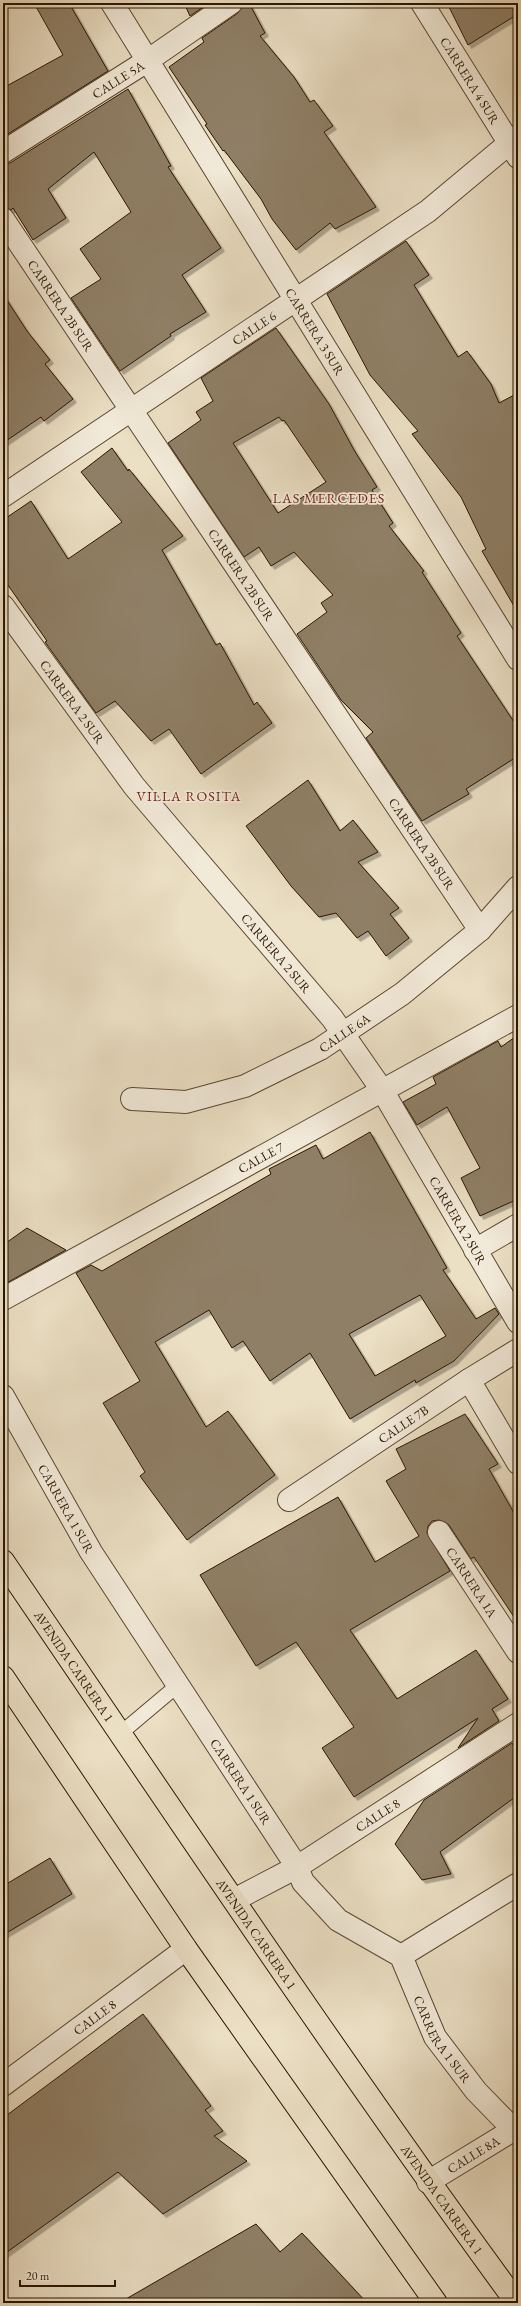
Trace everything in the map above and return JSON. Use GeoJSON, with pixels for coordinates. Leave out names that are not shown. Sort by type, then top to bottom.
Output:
{"type":"FeatureCollection","features":[{"type":"Feature","properties":{"kind":"main road","name":"AVENIDA CARRERA 1"},"geometry":{"type":"LineString","coordinates":[[3,1561],[428,2182],[517,2303]]}},
{"type":"Feature","properties":{"kind":"main road"},"geometry":{"type":"LineString","coordinates":[[3,1677],[186,1949],[436,2303]]}},
{"type":"Feature","properties":{"kind":"street","name":"CARRERA 3 SUR"},"geometry":{"type":"LineString","coordinates":[[112,3],[518,659]]}},
{"type":"Feature","properties":{"kind":"street","name":"CALLE 5A"},"geometry":{"type":"LineString","coordinates":[[3,152],[147,61],[231,3]]}},
{"type":"Feature","properties":{"kind":"street","name":"CARRERA 4 SUR"},"geometry":{"type":"LineString","coordinates":[[430,6],[515,145]]}},
{"type":"Feature","properties":{"kind":"street","name":"CALLE 6"},"geometry":{"type":"LineString","coordinates":[[3,496],[428,211],[515,145]]}},
{"type":"Feature","properties":{"kind":"street","name":"CARRERA 2B SUR"},"geometry":{"type":"LineString","coordinates":[[3,219],[480,930]]}},
{"type":"Feature","properties":{"kind":"street","name":"CARRERA 2 SUR"},"geometry":{"type":"LineString","coordinates":[[3,606],[134,786],[344,1034],[382,1090],[518,1322]]}},
{"type":"Feature","properties":{"kind":"street","name":"CALLE 6A"},"geometry":{"type":"LineString","coordinates":[[132,1099],[186,1102],[245,1086],[320,1048],[344,1034],[402,994],[480,930],[518,887]]}},
{"type":"Feature","properties":{"kind":"street","name":"CALLE 7"},"geometry":{"type":"LineString","coordinates":[[3,1299],[518,1016]]}},
{"type":"Feature","properties":{"kind":"street"},"geometry":{"type":"LineString","coordinates":[[475,1250],[518,1225]]}},
{"type":"Feature","properties":{"kind":"street","name":"CALLE 7B"},"geometry":{"type":"LineString","coordinates":[[289,1500],[470,1380],[518,1350]]}},
{"type":"Feature","properties":{"kind":"street"},"geometry":{"type":"LineString","coordinates":[[470,1380],[518,1464]]}},
{"type":"Feature","properties":{"kind":"street","name":"CARRERA 1 SUR"},"geometry":{"type":"LineString","coordinates":[[3,1396],[91,1552],[297,1867],[303,1882],[338,1920],[402,1956],[435,2037],[476,2091],[516,2128]]}},
{"type":"Feature","properties":{"kind":"street","name":"CARRERA 1A"},"geometry":{"type":"LineString","coordinates":[[440,1532],[518,1652]]}},
{"type":"Feature","properties":{"kind":"street","name":"CALLE 8"},"geometry":{"type":"LineString","coordinates":[[234,1900],[297,1867],[518,1724]]}},
{"type":"Feature","properties":{"kind":"street"},"geometry":{"type":"LineString","coordinates":[[402,1956],[518,1884]]}},
{"type":"Feature","properties":{"kind":"street","name":"CALLE 8"},"geometry":{"type":"LineString","coordinates":[[3,2085],[186,1949]]}},
{"type":"Feature","properties":{"kind":"street","name":"CALLE 8A"},"geometry":{"type":"LineString","coordinates":[[428,2182],[516,2128]]}},
{"type":"Feature","properties":{"kind":"lane"},"geometry":{"type":"LineString","coordinates":[[121,1733],[178,1685]]}},
{"type":"Feature","properties":{"kind":"building"},"geometry":{"type":"Polygon","coordinates":[[[34,3],[69,3],[108,71],[3,137],[3,88],[63,55],[34,3]]]}},
{"type":"Feature","properties":{"kind":"building"},"geometry":{"type":"Polygon","coordinates":[[[184,3],[209,3],[190,16],[184,3]]]}},
{"type":"Feature","properties":{"kind":"building"},"geometry":{"type":"Polygon","coordinates":[[[243,3],[249,3],[265,33],[260,36],[294,77],[310,102],[314,100],[333,126],[324,132],[376,207],[335,229],[330,223],[296,250],[272,219],[261,199],[224,150],[223,151],[169,67],[204,42],[202,38],[238,13],[243,3]]]}},
{"type":"Feature","properties":{"kind":"building"},"geometry":{"type":"Polygon","coordinates":[[[447,3],[518,3],[518,14],[468,45],[447,3]]]}},
{"type":"Feature","properties":{"kind":"building"},"geometry":{"type":"Polygon","coordinates":[[[128,89],[171,166],[168,167],[221,248],[182,275],[206,312],[170,334],[171,336],[120,371],[71,298],[101,279],[80,249],[131,212],[94,152],[48,189],[66,218],[33,240],[13,208],[11,210],[3,207],[3,164],[10,163],[128,89]]]}},
{"type":"Feature","properties":{"kind":"building"},"geometry":{"type":"Polygon","coordinates":[[[406,241],[429,275],[414,285],[458,357],[467,351],[491,384],[499,403],[518,393],[518,613],[482,551],[486,549],[461,497],[412,434],[418,431],[370,375],[327,294],[406,241]]]}},
{"type":"Feature","properties":{"kind":"building"},"geometry":{"type":"Polygon","coordinates":[[[3,294],[27,331],[50,360],[45,364],[73,399],[44,421],[41,417],[3,443],[3,294]]]}},
{"type":"Feature","properties":{"kind":"building"},"geometry":{"type":"Polygon","coordinates":[[[276,328],[329,404],[354,450],[377,487],[372,490],[393,523],[389,526],[424,571],[422,572],[461,633],[457,636],[518,728],[518,756],[466,789],[469,794],[422,821],[366,738],[373,732],[341,700],[297,634],[327,612],[321,603],[333,595],[294,552],[271,566],[259,547],[244,557],[168,443],[201,420],[196,412],[213,401],[201,378],[276,328]],[[279,417],[233,443],[278,513],[326,482],[284,420],[282,421],[279,417]]]}},
{"type":"Feature","properties":{"kind":"building"},"geometry":{"type":"Polygon","coordinates":[[[112,448],[128,471],[129,469],[183,536],[162,550],[216,645],[220,643],[254,705],[257,702],[272,723],[201,774],[169,729],[151,741],[115,701],[96,713],[45,642],[47,641],[3,578],[3,520],[31,501],[68,559],[122,522],[81,472],[112,448]]]}},
{"type":"Feature","properties":{"kind":"building"},"geometry":{"type":"Polygon","coordinates":[[[308,780],[340,831],[353,820],[378,852],[358,862],[399,908],[390,914],[409,938],[386,956],[368,931],[357,938],[336,913],[319,917],[291,886],[246,826],[308,780]]]}},
{"type":"Feature","properties":{"kind":"building"},"geometry":{"type":"Polygon","coordinates":[[[518,1035],[518,1199],[480,1216],[461,1178],[480,1168],[447,1107],[417,1125],[403,1102],[436,1084],[433,1077],[498,1041],[501,1047],[518,1035]]]}},
{"type":"Feature","properties":{"kind":"building"},"geometry":{"type":"Polygon","coordinates":[[[370,1132],[447,1268],[443,1270],[476,1319],[495,1308],[499,1314],[454,1361],[416,1383],[415,1380],[350,1419],[310,1353],[270,1381],[243,1341],[232,1348],[209,1310],[155,1342],[206,1427],[228,1411],[275,1475],[187,1540],[140,1476],[145,1472],[103,1403],[140,1381],[76,1273],[91,1265],[102,1271],[271,1174],[269,1169],[316,1145],[323,1159],[370,1132]],[[420,1295],[349,1334],[375,1376],[446,1336],[420,1295]]]}},
{"type":"Feature","properties":{"kind":"building"},"geometry":{"type":"Polygon","coordinates":[[[27,1228],[66,1250],[3,1285],[3,1245],[27,1228]]]}},
{"type":"Feature","properties":{"kind":"building"},"geometry":{"type":"Polygon","coordinates":[[[465,1414],[498,1464],[489,1469],[518,1520],[518,1623],[474,1557],[471,1559],[449,1525],[439,1520],[432,1521],[428,1526],[427,1533],[450,1571],[350,1630],[397,1699],[476,1650],[508,1699],[492,1709],[499,1721],[458,1748],[478,1718],[354,1797],[322,1748],[354,1727],[296,1642],[256,1666],[200,1575],[338,1497],[375,1562],[419,1536],[386,1481],[406,1469],[396,1449],[465,1414]]]}},
{"type":"Feature","properties":{"kind":"building"},"geometry":{"type":"Polygon","coordinates":[[[512,1743],[518,1753],[518,1795],[440,1852],[451,1874],[422,1880],[395,1844],[424,1800],[512,1743]]]}},
{"type":"Feature","properties":{"kind":"building"},"geometry":{"type":"Polygon","coordinates":[[[50,1858],[72,1894],[3,1935],[3,1886],[50,1858]]]}},
{"type":"Feature","properties":{"kind":"building"},"geometry":{"type":"Polygon","coordinates":[[[143,2014],[211,2106],[205,2110],[223,2131],[214,2136],[247,2161],[163,2214],[118,2172],[3,2255],[3,2118],[143,2014]]]}},
{"type":"Feature","properties":{"kind":"building"},"geometry":{"type":"Polygon","coordinates":[[[256,2224],[280,2252],[302,2233],[367,2303],[119,2303],[256,2224]]]}},
{"type":"Feature","properties":{"kind":"district","name":"LAS MERCEDES"},"geometry":{"type":"Point","coordinates":[329,498]}},
{"type":"Feature","properties":{"kind":"district","name":"VILLA ROSITA"},"geometry":{"type":"Point","coordinates":[189,796]}}]}
